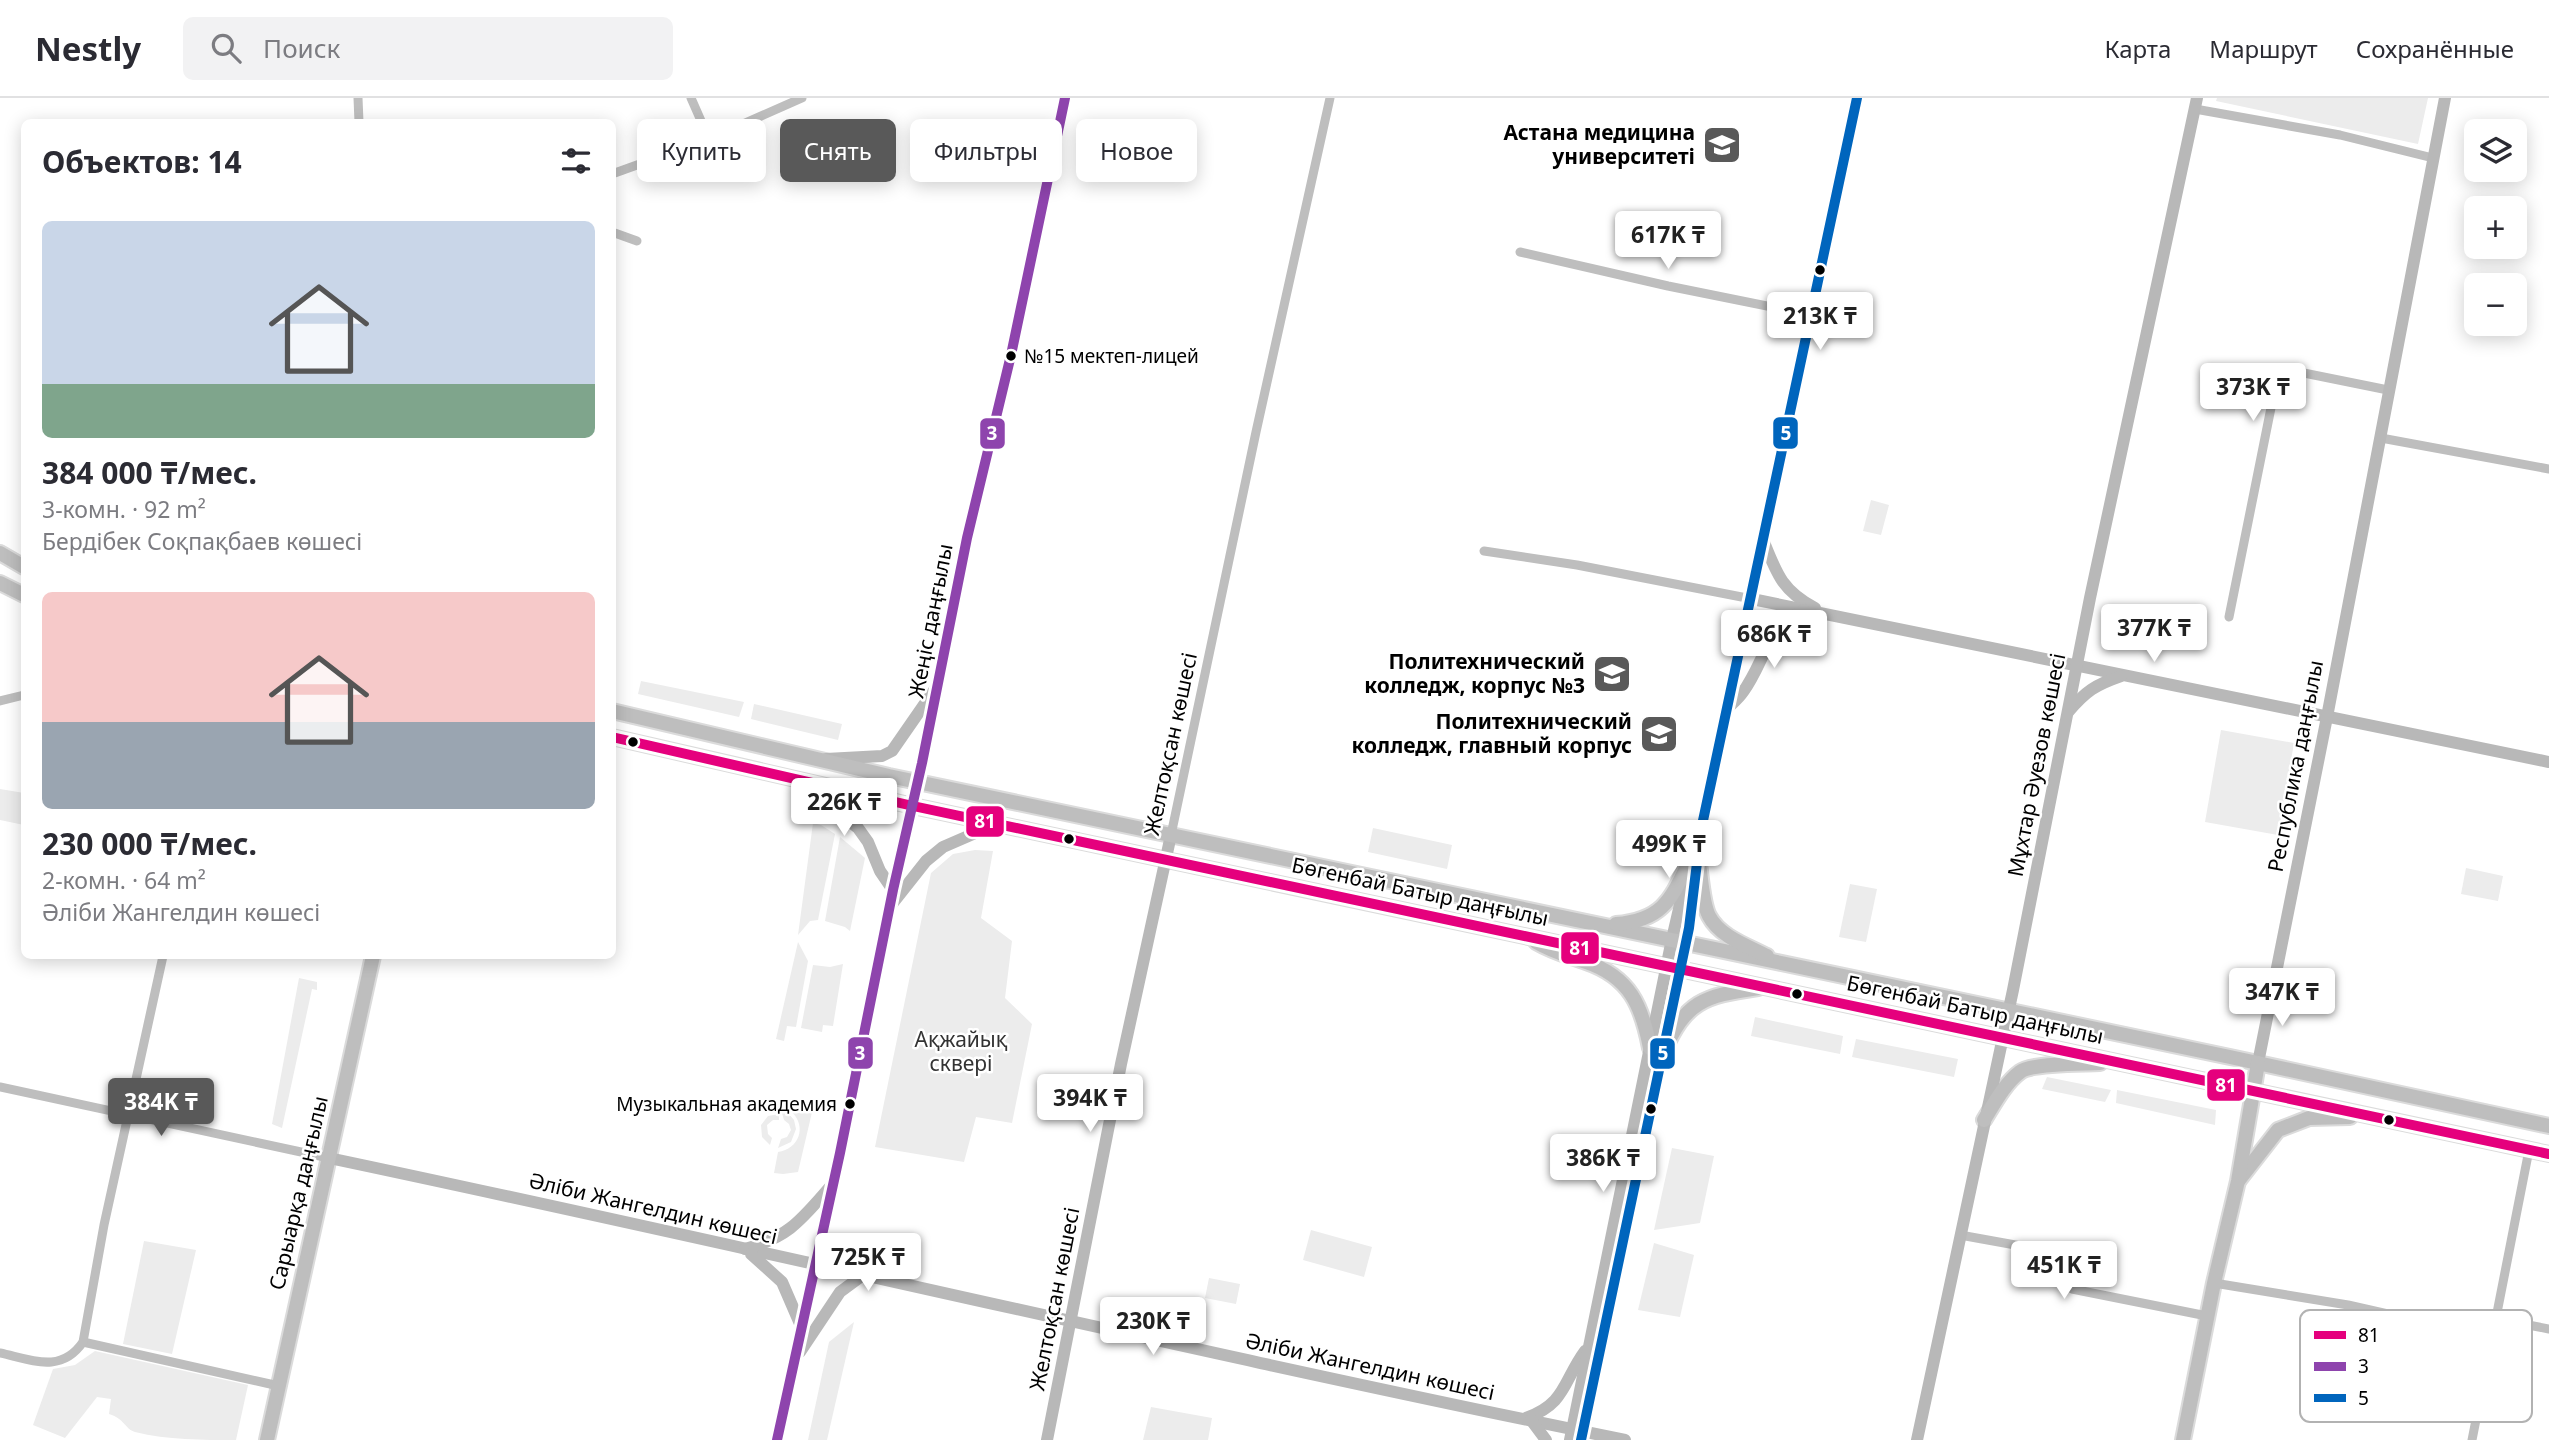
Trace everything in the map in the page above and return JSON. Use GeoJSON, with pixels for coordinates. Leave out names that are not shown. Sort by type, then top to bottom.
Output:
{"type":"FeatureCollection","features":[{"type":"Feature","properties":{"kind":"main road","name":"Жеңіс даңғылы"},"geometry":{"type":"LineString","coordinates":[[777,1440],[913,806],[967,538],[1011,355],[1065,98]]}},
{"type":"Feature","properties":{"kind":"main road"},"geometry":{"type":"LineString","coordinates":[[1576,1435],[1695,856],[1857,98]]}},
{"type":"Feature","properties":{"kind":"main road","name":"Республика даңғылы"},"geometry":{"type":"LineString","coordinates":[[2183,1440],[2201,1316],[2214,1283],[2238,1181],[2250,1090],[2258,1063],[2328,717],[2445,98]]}},
{"type":"Feature","properties":{"kind":"main road","name":"Мұхтар Әуезов көшесі"},"geometry":{"type":"LineString","coordinates":[[1917,1440],[2003,1037],[2066,715],[2196,103]]}},
{"type":"Feature","properties":{"kind":"main road"},"geometry":{"type":"LineString","coordinates":[[1763,541],[1786,589],[1798,599],[1828,615]]}},
{"type":"Feature","properties":{"kind":"main road"},"geometry":{"type":"LineString","coordinates":[[0,553],[21,565]]}},
{"type":"Feature","properties":{"kind":"main road"},"geometry":{"type":"LineString","coordinates":[[0,583],[21,594]]}},
{"type":"Feature","properties":{"kind":"main road"},"geometry":{"type":"LineString","coordinates":[[1752,599],[2549,762]]}},
{"type":"Feature","properties":{"kind":"main road"},"geometry":{"type":"LineString","coordinates":[[1728,708],[1743,692],[1775,631],[1788,618],[1804,610]]}},
{"type":"Feature","properties":{"kind":"main road"},"geometry":{"type":"LineString","coordinates":[[2066,715],[2094,685],[2123,675]]}},
{"type":"Feature","properties":{"kind":"main road"},"geometry":{"type":"LineString","coordinates":[[816,759],[882,756],[892,751],[937,686]]}},
{"type":"Feature","properties":{"kind":"main road","name":"Бөгенбай Батыр даңғылы"},"geometry":{"type":"LineString","coordinates":[[616,712],[918,782],[2549,1126]]}},
{"type":"Feature","properties":{"kind":"main road","name":"Бөгенбай Батыр даңғылы"},"geometry":{"type":"LineString","coordinates":[[616,738],[996,824],[2549,1154]]}},
{"type":"Feature","properties":{"kind":"main road"},"geometry":{"type":"LineString","coordinates":[[798,780],[858,828],[893,890]]}},
{"type":"Feature","properties":{"kind":"main road"},"geometry":{"type":"LineString","coordinates":[[891,904],[926,860],[943,847],[996,824]]}},
{"type":"Feature","properties":{"kind":"main road","name":"Желтоқсан көшесі"},"geometry":{"type":"LineString","coordinates":[[1047,1440],[1121,1064],[1171,835]]}},
{"type":"Feature","properties":{"kind":"main road"},"geometry":{"type":"LineString","coordinates":[[1601,925],[1629,923],[1652,916],[1666,905],[1695,856]]}},
{"type":"Feature","properties":{"kind":"main road"},"geometry":{"type":"LineString","coordinates":[[1695,856],[1708,915],[1718,928],[1781,963]]}},
{"type":"Feature","properties":{"kind":"main road"},"geometry":{"type":"LineString","coordinates":[[1526,936],[1555,953],[1588,962],[1612,973],[1628,988],[1644,1017],[1656,1051]]}},
{"type":"Feature","properties":{"kind":"main road","name":"Сарыарқа даңғылы"},"geometry":{"type":"LineString","coordinates":[[267,1440],[372,959]]}},
{"type":"Feature","properties":{"kind":"main road"},"geometry":{"type":"LineString","coordinates":[[1576,1435],[1590,1345],[1656,1051],[1675,1026],[1698,1004],[1723,993],[1769,987]]}},
{"type":"Feature","properties":{"kind":"main road"},"geometry":{"type":"LineString","coordinates":[[1984,1120],[2012,1079],[2026,1068],[2115,1061]]}},
{"type":"Feature","properties":{"kind":"main road"},"geometry":{"type":"LineString","coordinates":[[2238,1181],[2278,1130],[2295,1122],[2309,1118],[2375,1117]]}},
{"type":"Feature","properties":{"kind":"main road","name":"Әліби Жангелдин көшесі"},"geometry":{"type":"LineString","coordinates":[[329,1158],[554,1205],[1070,1322],[1527,1420],[1576,1435],[1625,1440]]}},
{"type":"Feature","properties":{"kind":"main road"},"geometry":{"type":"LineString","coordinates":[[802,1328],[782,1282],[745,1249],[780,1237],[801,1220],[833,1184]]}},
{"type":"Feature","properties":{"kind":"main road"},"geometry":{"type":"LineString","coordinates":[[794,1362],[840,1293],[863,1275]]}},
{"type":"Feature","properties":{"kind":"main road"},"geometry":{"type":"LineString","coordinates":[[1546,1440],[1527,1420],[1553,1404],[1590,1345]]}},
{"type":"Feature","properties":{"kind":"street"},"geometry":{"type":"LineString","coordinates":[[358,98],[359,119]]}},
{"type":"Feature","properties":{"kind":"street"},"geometry":{"type":"LineString","coordinates":[[691,98],[700,119]]}},
{"type":"Feature","properties":{"kind":"street"},"geometry":{"type":"LineString","coordinates":[[754,119],[802,98]]}},
{"type":"Feature","properties":{"kind":"street","name":"Желтоқсан көшесі"},"geometry":{"type":"LineString","coordinates":[[1171,835],[1330,98]]}},
{"type":"Feature","properties":{"kind":"street"},"geometry":{"type":"LineString","coordinates":[[2196,103],[2433,158]]}},
{"type":"Feature","properties":{"kind":"street"},"geometry":{"type":"LineString","coordinates":[[616,173],[637,165]]}},
{"type":"Feature","properties":{"kind":"street"},"geometry":{"type":"LineString","coordinates":[[616,233],[637,241]]}},
{"type":"Feature","properties":{"kind":"street"},"geometry":{"type":"LineString","coordinates":[[1520,252],[1811,315]]}},
{"type":"Feature","properties":{"kind":"street"},"geometry":{"type":"LineString","coordinates":[[2229,617],[2279,368],[2388,390]]}},
{"type":"Feature","properties":{"kind":"street"},"geometry":{"type":"LineString","coordinates":[[2381,438],[2549,469]]}},
{"type":"Feature","properties":{"kind":"street"},"geometry":{"type":"LineString","coordinates":[[1484,551],[1577,565],[1752,599]]}},
{"type":"Feature","properties":{"kind":"street"},"geometry":{"type":"LineString","coordinates":[[0,701],[21,696]]}},
{"type":"Feature","properties":{"kind":"street"},"geometry":{"type":"LineString","coordinates":[[0,1353],[59,1362],[71,1356],[83,1342],[104,1225],[162,959]]}},
{"type":"Feature","properties":{"kind":"street"},"geometry":{"type":"LineString","coordinates":[[0,1087],[329,1158]]}},
{"type":"Feature","properties":{"kind":"street"},"geometry":{"type":"LineString","coordinates":[[2499,1310],[2529,1150]]}},
{"type":"Feature","properties":{"kind":"street"},"geometry":{"type":"LineString","coordinates":[[1959,1235],[2054,1252],[2062,1260],[2066,1281],[2072,1289],[2146,1302],[2201,1316]]}},
{"type":"Feature","properties":{"kind":"street"},"geometry":{"type":"LineString","coordinates":[[2214,1283],[2370,1310]]}},
{"type":"Feature","properties":{"kind":"street"},"geometry":{"type":"LineString","coordinates":[[83,1342],[279,1386]]}},
{"type":"Feature","properties":{"kind":"street"},"geometry":{"type":"LineString","coordinates":[[2472,1440],[2476,1422]]}},
{"type":"Feature","properties":{"kind":"green space"},"geometry":{"type":"Polygon","coordinates":[[[2217,98],[2428,98],[2418,144],[2216,101],[2217,98]]]}},
{"type":"Feature","properties":{"kind":"green space"},"geometry":{"type":"Polygon","coordinates":[[[1871,500],[1889,505],[1881,535],[1863,531],[1871,500]]]}},
{"type":"Feature","properties":{"kind":"green space"},"geometry":{"type":"Polygon","coordinates":[[[641,681],[744,702],[739,717],[638,694],[641,681]]]}},
{"type":"Feature","properties":{"kind":"green space"},"geometry":{"type":"Polygon","coordinates":[[[754,704],[842,724],[838,740],[751,719],[754,704]]]}},
{"type":"Feature","properties":{"kind":"green space"},"geometry":{"type":"Polygon","coordinates":[[[2221,730],[2294,743],[2278,835],[2205,822],[2221,730]]]}},
{"type":"Feature","properties":{"kind":"green space"},"geometry":{"type":"Polygon","coordinates":[[[0,789],[21,792],[21,824],[0,820],[0,789]]]}},
{"type":"Feature","properties":{"kind":"green space"},"geometry":{"type":"Polygon","coordinates":[[[813,823],[835,834],[818,920],[810,921],[798,935],[813,823]]]}},
{"type":"Feature","properties":{"kind":"green space"},"geometry":{"type":"Polygon","coordinates":[[[1373,828],[1452,845],[1447,869],[1368,852],[1373,828]]]}},
{"type":"Feature","properties":{"kind":"green space"},"geometry":{"type":"Polygon","coordinates":[[[840,837],[865,858],[850,931],[825,921],[840,837]]]}},
{"type":"Feature","properties":{"kind":"green space","name":"Ақжайық сквері"},"geometry":{"type":"Polygon","coordinates":[[[975,850],[993,851],[981,918],[1012,941],[1005,998],[1032,1024],[1012,1123],[976,1117],[964,1162],[875,1147],[931,873],[953,854],[975,850]]]}},
{"type":"Feature","properties":{"kind":"green space"},"geometry":{"type":"Polygon","coordinates":[[[2466,868],[2503,876],[2498,901],[2461,894],[2466,868]]]}},
{"type":"Feature","properties":{"kind":"green space"},"geometry":{"type":"Polygon","coordinates":[[[1850,884],[1877,889],[1866,942],[1839,937],[1850,884]]]}},
{"type":"Feature","properties":{"kind":"green space"},"geometry":{"type":"Polygon","coordinates":[[[798,942],[808,961],[796,1027],[787,1026],[784,1041],[776,1039],[798,942]]]}},
{"type":"Feature","properties":{"kind":"green space"},"geometry":{"type":"Polygon","coordinates":[[[843,964],[833,1026],[823,1025],[822,1032],[801,1028],[813,965],[830,967],[843,964]]]}},
{"type":"Feature","properties":{"kind":"green space"},"geometry":{"type":"Polygon","coordinates":[[[299,978],[317,982],[317,990],[312,989],[282,1128],[272,1124],[299,978]]]}},
{"type":"Feature","properties":{"kind":"green space"},"geometry":{"type":"Polygon","coordinates":[[[1755,1017],[1843,1036],[1840,1054],[1751,1036],[1755,1017]]]}},
{"type":"Feature","properties":{"kind":"green space"},"geometry":{"type":"Polygon","coordinates":[[[1856,1039],[1958,1059],[1954,1077],[1852,1057],[1856,1039]]]}},
{"type":"Feature","properties":{"kind":"green space"},"geometry":{"type":"Polygon","coordinates":[[[2047,1077],[2111,1090],[2105,1102],[2042,1089],[2047,1077]]]}},
{"type":"Feature","properties":{"kind":"green space"},"geometry":{"type":"Polygon","coordinates":[[[2117,1090],[2216,1110],[2215,1125],[2116,1103],[2117,1090]]]}},
{"type":"Feature","properties":{"kind":"green space"},"geometry":{"type":"Polygon","coordinates":[[[813,1108],[798,1172],[774,1173],[778,1152],[796,1142],[800,1130],[797,1118],[792,1112],[813,1108]]]}},
{"type":"Feature","properties":{"kind":"green space"},"geometry":{"type":"Polygon","coordinates":[[[782,1113],[788,1113],[794,1120],[796,1129],[791,1142],[778,1148],[781,1139],[787,1137],[791,1130],[782,1113]]]}},
{"type":"Feature","properties":{"kind":"green space"},"geometry":{"type":"Polygon","coordinates":[[[779,1114],[779,1120],[773,1120],[767,1125],[768,1134],[772,1138],[770,1145],[762,1137],[761,1125],[768,1116],[779,1114]]]}},
{"type":"Feature","properties":{"kind":"green space"},"geometry":{"type":"Polygon","coordinates":[[[1672,1148],[1714,1156],[1700,1223],[1654,1230],[1672,1148]]]}},
{"type":"Feature","properties":{"kind":"green space"},"geometry":{"type":"Polygon","coordinates":[[[1311,1230],[1372,1247],[1364,1277],[1303,1260],[1311,1230]]]}},
{"type":"Feature","properties":{"kind":"green space"},"geometry":{"type":"Polygon","coordinates":[[[144,1241],[196,1250],[172,1354],[123,1344],[144,1241]]]}},
{"type":"Feature","properties":{"kind":"green space"},"geometry":{"type":"Polygon","coordinates":[[[1654,1243],[1694,1255],[1680,1317],[1638,1310],[1654,1243]]]}},
{"type":"Feature","properties":{"kind":"green space"},"geometry":{"type":"Polygon","coordinates":[[[1209,1278],[1240,1284],[1236,1304],[1205,1298],[1209,1278]]]}},
{"type":"Feature","properties":{"kind":"green space"},"geometry":{"type":"Polygon","coordinates":[[[854,1322],[827,1440],[808,1440],[829,1342],[854,1322]]]}},
{"type":"Feature","properties":{"kind":"green space"},"geometry":{"type":"Polygon","coordinates":[[[95,1351],[248,1385],[236,1440],[172,1438],[135,1432],[109,1414],[111,1399],[97,1397],[65,1438],[33,1425],[53,1369],[75,1365],[95,1351]]]}},
{"type":"Feature","properties":{"kind":"green space"},"geometry":{"type":"Polygon","coordinates":[[[1151,1407],[1212,1418],[1208,1440],[1143,1440],[1151,1407]]]}},
{"type":"Feature","properties":{"kind":"transit line","name":"3"},"geometry":{"type":"LineString","coordinates":[[777,1440],[840,1153],[967,538],[1011,355],[1065,98]]}},
{"type":"Feature","properties":{"kind":"transit line","name":"5"},"geometry":{"type":"LineString","coordinates":[[1581,1440],[1689,928],[1701,830],[1857,98]]}},
{"type":"Feature","properties":{"kind":"transit line","name":"81"},"geometry":{"type":"LineString","coordinates":[[616,738],[913,806],[2549,1154]]}},
{"type":"Feature","properties":{"kind":"place","name":"Астана медицина университеті"},"geometry":{"type":"Point","coordinates":[1722,145]}},
{"type":"Feature","properties":{"kind":"place","name":"№15 мектеп-лицей"},"geometry":{"type":"Point","coordinates":[1011,356]}},
{"type":"Feature","properties":{"kind":"place","name":"Политехнический колледж, корпус №3"},"geometry":{"type":"Point","coordinates":[1612,674]}},
{"type":"Feature","properties":{"kind":"place","name":"Политехнический колледж, главный корпус"},"geometry":{"type":"Point","coordinates":[1659,734]}},
{"type":"Feature","properties":{"kind":"place","name":"Музыкальная академия"},"geometry":{"type":"Point","coordinates":[850,1104]}}]}
